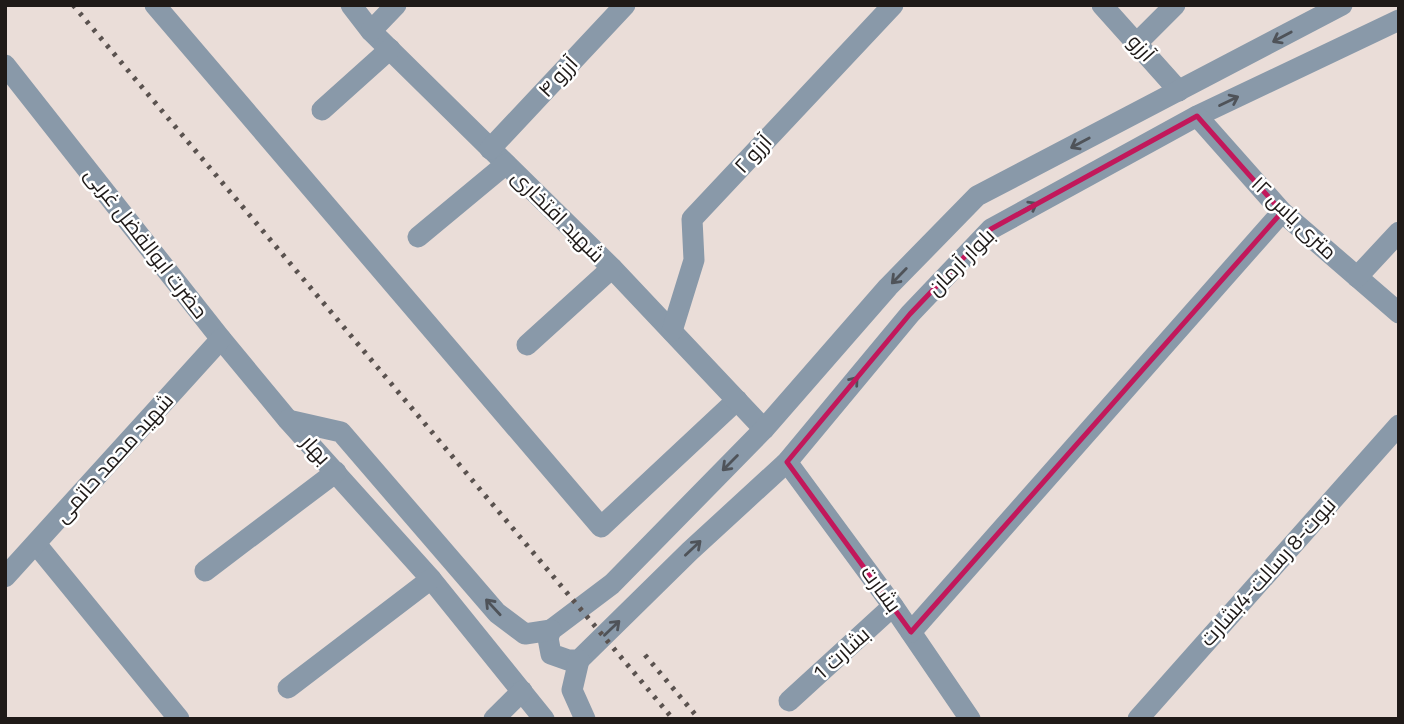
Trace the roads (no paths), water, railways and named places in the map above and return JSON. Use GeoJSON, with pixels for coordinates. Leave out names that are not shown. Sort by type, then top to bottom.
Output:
{"type":"FeatureCollection","features":[{"type":"Feature","properties":{"kind":"street"},"geometry":{"type":"LineString","coordinates":[[155,5],[601,527],[737,400]]}},
{"type":"Feature","properties":{"kind":"street","name":"شهید افتخاری"},"geometry":{"type":"LineString","coordinates":[[351,5],[371,31],[612,268],[764,429]]}},
{"type":"Feature","properties":{"kind":"street"},"geometry":{"type":"LineString","coordinates":[[371,31],[396,5]]}},
{"type":"Feature","properties":{"kind":"street","name":"آرزو ۴"},"geometry":{"type":"LineString","coordinates":[[491,149],[625,5]]}},
{"type":"Feature","properties":{"kind":"street","name":"آرزو ۲"},"geometry":{"type":"LineString","coordinates":[[672,331],[694,260],[692,219],[893,5]]}},
{"type":"Feature","properties":{"kind":"street","name":"آرزو"},"geometry":{"type":"LineString","coordinates":[[1102,5],[1179,91]]}},
{"type":"Feature","properties":{"kind":"street"},"geometry":{"type":"LineString","coordinates":[[1137,43],[1175,5]]}},
{"type":"Feature","properties":{"kind":"street","name":"بلوار آرمان"},"geometry":{"type":"LineString","coordinates":[[551,630],[612,584],[764,429],[888,287],[978,196],[1342,5]]}},
{"type":"Feature","properties":{"kind":"street","name":"بلوار آرمان"},"geometry":{"type":"LineString","coordinates":[[579,660],[690,551],[787,463],[909,314],[991,229],[1197,116],[1399,20]]}},
{"type":"Feature","properties":{"kind":"street"},"geometry":{"type":"LineString","coordinates":[[322,110],[390,49]]}},
{"type":"Feature","properties":{"kind":"street","name":"حضرت ابوالفضل غربی"},"geometry":{"type":"LineString","coordinates":[[5,65],[288,420]]}},
{"type":"Feature","properties":{"kind":"street","name":"۱۲ متری یاس"},"geometry":{"type":"LineString","coordinates":[[1197,116],[1282,212],[1399,313]]}},
{"type":"Feature","properties":{"kind":"street"},"geometry":{"type":"LineString","coordinates":[[418,237],[506,164]]}},
{"type":"Feature","properties":{"kind":"street"},"geometry":{"type":"LineString","coordinates":[[911,632],[1282,212]]}},
{"type":"Feature","properties":{"kind":"street"},"geometry":{"type":"LineString","coordinates":[[1357,277],[1399,232]]}},
{"type":"Feature","properties":{"kind":"street"},"geometry":{"type":"LineString","coordinates":[[527,345],[612,268]]}},
{"type":"Feature","properties":{"kind":"street","name":"شهید محمد حاتمی"},"geometry":{"type":"LineString","coordinates":[[5,577],[221,339]]}},
{"type":"Feature","properties":{"kind":"street","name":"بهار"},"geometry":{"type":"LineString","coordinates":[[288,420],[431,579],[544,719]]}},
{"type":"Feature","properties":{"kind":"street","name":"بهار"},"geometry":{"type":"LineString","coordinates":[[288,420],[341,432],[497,612],[525,634],[551,630]]}},
{"type":"Feature","properties":{"kind":"street","name":"نبوت-8 رسالت-4بشارت"},"geometry":{"type":"LineString","coordinates":[[1138,719],[1399,425]]}},
{"type":"Feature","properties":{"kind":"street","name":"بشارت"},"geometry":{"type":"LineString","coordinates":[[787,463],[894,606],[970,719]]}},
{"type":"Feature","properties":{"kind":"street"},"geometry":{"type":"LineString","coordinates":[[205,571],[336,472]]}},
{"type":"Feature","properties":{"kind":"street"},"geometry":{"type":"LineString","coordinates":[[36,544],[179,719]]}},
{"type":"Feature","properties":{"kind":"street"},"geometry":{"type":"LineString","coordinates":[[288,688],[431,579]]}},
{"type":"Feature","properties":{"kind":"street","name":"بشارت 1"},"geometry":{"type":"LineString","coordinates":[[789,701],[894,606]]}},
{"type":"Feature","properties":{"kind":"street"},"geometry":{"type":"LineString","coordinates":[[551,630],[548,639],[551,654],[568,660],[579,660],[572,691],[585,719]]}},
{"type":"Feature","properties":{"kind":"street"},"geometry":{"type":"LineString","coordinates":[[494,719],[522,691]]}},
{"type":"Feature","properties":{"kind":"railway"},"geometry":{"type":"LineString","coordinates":[[73,5],[673,719]]}},
{"type":"Feature","properties":{"kind":"railway"},"geometry":{"type":"LineString","coordinates":[[645,655],[699,719]]}}]}
